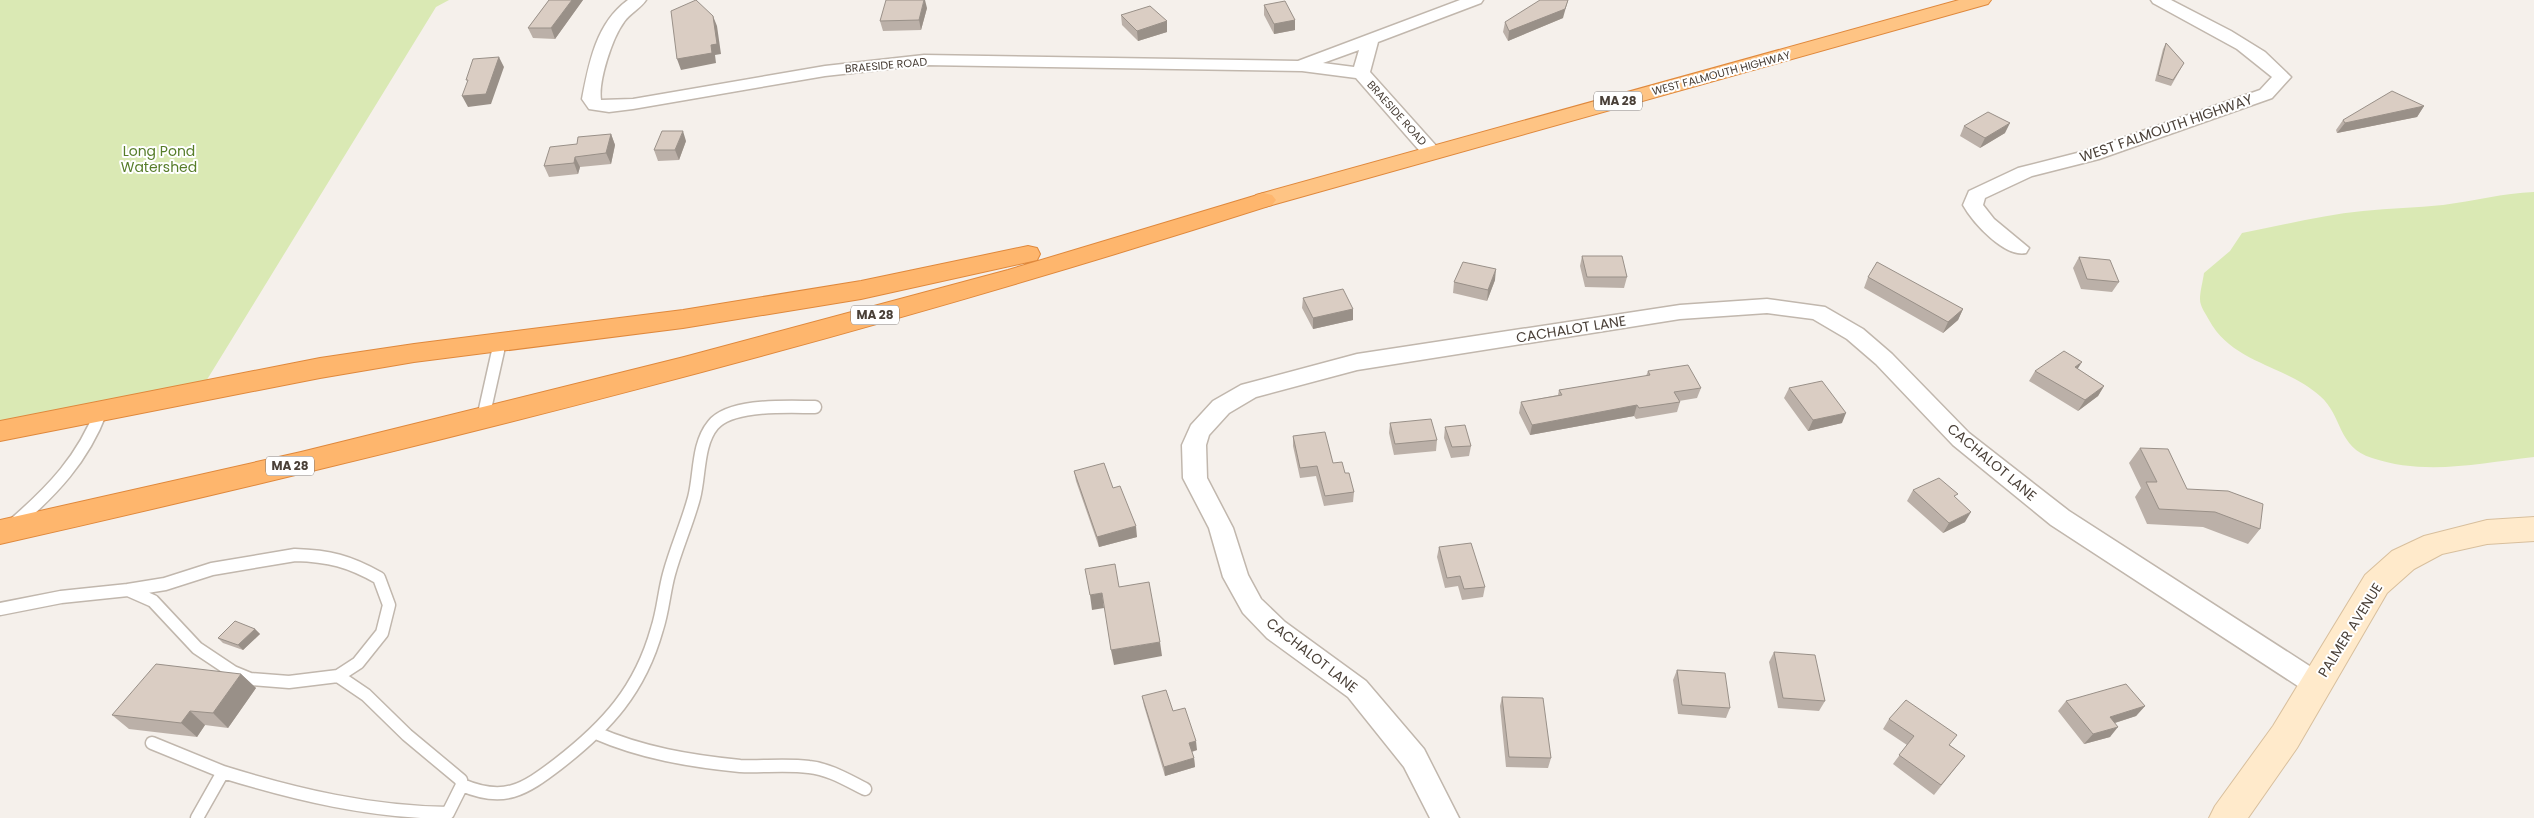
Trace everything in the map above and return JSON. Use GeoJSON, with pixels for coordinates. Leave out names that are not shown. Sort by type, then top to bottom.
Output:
{"type":"FeatureCollection","features":[{"type":"Feature","properties":{"kind":"highway","name":"WEST FALMOUTH HIGHWAY"},"geometry":{"type":"LineString","coordinates":[[1432,152],[1981,0]]}},
{"type":"Feature","properties":{"kind":"highway","name":"MA 28"},"geometry":{"type":"LineString","coordinates":[[4,531],[272,470],[484,418],[889,312],[1118,247],[1264,200],[1432,152]]}},
{"type":"Feature","properties":{"kind":"highway","name":"MA 28"},"geometry":{"type":"LineString","coordinates":[[0,431],[311,370],[500,342],[683,319],[861,290],[1012,258],[1264,200]]}},
{"type":"Feature","properties":{"kind":"main road","name":"PALMER AVENUE"},"geometry":{"type":"LineString","coordinates":[[2227,818],[2285,737],[2376,584],[2403,560],[2435,544],[2486,532],[2534,529]]}},
{"type":"Feature","properties":{"kind":"street","name":"BRAESIDE ROAD"},"geometry":{"type":"LineString","coordinates":[[638,0],[626,9],[610,31],[598,60],[591,99],[595,105],[609,107],[633,104],[825,71],[924,60],[1036,60],[1300,66],[1361,73],[1432,152]]}},
{"type":"Feature","properties":{"kind":"street","name":"BRAESIDE ROAD"},"geometry":{"type":"LineString","coordinates":[[1300,66],[1475,0]]}},
{"type":"Feature","properties":{"kind":"street","name":"WEST FALMOUTH HIGHWAY"},"geometry":{"type":"LineString","coordinates":[[2019,248],[2001,235],[1976,211],[1973,205],[1976,195],[2025,172],[2092,155],[2266,94],[2282,77],[2274,66],[2253,52],[2159,0]]}},
{"type":"Feature","properties":{"kind":"street","name":"BRAESIDE ROAD"},"geometry":{"type":"LineString","coordinates":[[1361,73],[1370,40]]}},
{"type":"Feature","properties":{"kind":"street","name":"CACHALOT LANE"},"geometry":{"type":"LineString","coordinates":[[1445,818],[1414,758],[1356,689],[1276,630],[1252,606],[1236,577],[1221,528],[1195,478],[1194,445],[1199,430],[1221,407],[1249,391],[1357,362],[1680,312],[1767,306],[1818,312],[1830,318],[1869,347],[1962,439],[2060,518],[2316,684]]}},
{"type":"Feature","properties":{"kind":"lane"},"geometry":{"type":"LineString","coordinates":[[484,418],[500,342]]}},
{"type":"Feature","properties":{"kind":"lane"},"geometry":{"type":"LineString","coordinates":[[462,785],[479,794],[508,794],[528,787],[596,734],[632,691],[655,638],[670,574],[694,500],[706,438],[713,424],[727,416],[751,410],[815,407]]}},
{"type":"Feature","properties":{"kind":"lane"},"geometry":{"type":"LineString","coordinates":[[4,531],[47,494],[80,457],[92,439],[101,412]]}},
{"type":"Feature","properties":{"kind":"lane"},"geometry":{"type":"LineString","coordinates":[[0,609],[61,597],[164,584],[212,569],[295,555],[326,556],[356,565],[379,578],[389,605],[382,633],[358,663],[338,676],[308,682],[263,683],[230,671],[204,655],[152,600],[128,590]]}},
{"type":"Feature","properties":{"kind":"lane"},"geometry":{"type":"LineString","coordinates":[[152,742],[223,772],[282,791],[413,814],[448,813],[462,785],[461,780],[407,734],[366,695],[338,676]]}},
{"type":"Feature","properties":{"kind":"lane"},"geometry":{"type":"LineString","coordinates":[[596,734],[621,745],[698,761],[762,768],[803,766],[839,775],[865,789]]}},
{"type":"Feature","properties":{"kind":"lane"},"geometry":{"type":"LineString","coordinates":[[197,818],[223,772]]}},
{"type":"Feature","properties":{"kind":"green space","name":"Long Pond Watershed"},"geometry":{"type":"Polygon","coordinates":[[[0,0],[449,0],[436,7],[200,391],[0,431],[0,0]]]}},
{"type":"Feature","properties":{"kind":"green space"},"geometry":{"type":"Polygon","coordinates":[[[2534,192],[2534,457],[2473,465],[2433,467],[2392,463],[2361,453],[2346,439],[2333,413],[2320,396],[2292,377],[2261,363],[2232,346],[2219,335],[2201,305],[2200,296],[2204,273],[2230,251],[2242,233],[2348,213],[2443,205],[2500,195],[2534,192]]]}},
{"type":"Feature","properties":{"kind":"building"},"geometry":{"type":"Polygon","coordinates":[[[549,0],[572,0],[551,28],[528,28],[549,0]]]}},
{"type":"Feature","properties":{"kind":"building"},"geometry":{"type":"Polygon","coordinates":[[[696,0],[713,16],[717,44],[711,45],[712,53],[677,59],[671,11],[696,0]]]}},
{"type":"Feature","properties":{"kind":"building"},"geometry":{"type":"Polygon","coordinates":[[[886,0],[924,0],[919,20],[880,21],[886,0]]]}},
{"type":"Feature","properties":{"kind":"building"},"geometry":{"type":"Polygon","coordinates":[[[1540,0],[1568,0],[1565,9],[1509,31],[1505,22],[1540,0]]]}},
{"type":"Feature","properties":{"kind":"building"},"geometry":{"type":"Polygon","coordinates":[[[1285,1],[1295,20],[1274,24],[1264,5],[1285,1]]]}},
{"type":"Feature","properties":{"kind":"building"},"geometry":{"type":"Polygon","coordinates":[[[1150,6],[1167,21],[1137,31],[1121,15],[1150,6]]]}},
{"type":"Feature","properties":{"kind":"building"},"geometry":{"type":"Polygon","coordinates":[[[2166,43],[2184,63],[2173,80],[2158,75],[2166,43]]]}},
{"type":"Feature","properties":{"kind":"building"},"geometry":{"type":"Polygon","coordinates":[[[499,57],[486,94],[462,96],[473,59],[499,57]]]}},
{"type":"Feature","properties":{"kind":"building"},"geometry":{"type":"Polygon","coordinates":[[[2392,91],[2424,106],[2345,123],[2343,120],[2392,91]]]}},
{"type":"Feature","properties":{"kind":"building"},"geometry":{"type":"Polygon","coordinates":[[[1988,112],[2010,123],[1985,138],[1964,126],[1988,112]]]}},
{"type":"Feature","properties":{"kind":"building"},"geometry":{"type":"Polygon","coordinates":[[[662,131],[683,131],[675,150],[654,150],[662,131]]]}},
{"type":"Feature","properties":{"kind":"building"},"geometry":{"type":"Polygon","coordinates":[[[611,134],[606,153],[575,157],[574,163],[544,166],[550,147],[577,144],[578,137],[611,134]]]}},
{"type":"Feature","properties":{"kind":"building"},"geometry":{"type":"Polygon","coordinates":[[[1582,256],[1622,256],[1627,277],[1587,277],[1582,256]]]}},
{"type":"Feature","properties":{"kind":"building"},"geometry":{"type":"Polygon","coordinates":[[[2079,257],[2110,260],[2119,282],[2087,279],[2079,257]]]}},
{"type":"Feature","properties":{"kind":"building"},"geometry":{"type":"Polygon","coordinates":[[[1463,262],[1496,269],[1488,290],[1454,282],[1463,262]]]}},
{"type":"Feature","properties":{"kind":"building"},"geometry":{"type":"Polygon","coordinates":[[[1877,262],[1963,309],[1948,322],[1868,277],[1877,262]]]}},
{"type":"Feature","properties":{"kind":"building"},"geometry":{"type":"Polygon","coordinates":[[[1343,289],[1353,309],[1313,318],[1303,298],[1343,289]]]}},
{"type":"Feature","properties":{"kind":"building"},"geometry":{"type":"Polygon","coordinates":[[[2064,351],[2082,362],[2075,367],[2104,386],[2085,400],[2035,371],[2064,351]]]}},
{"type":"Feature","properties":{"kind":"building"},"geometry":{"type":"Polygon","coordinates":[[[1688,365],[1701,388],[1674,392],[1680,402],[1639,408],[1637,405],[1532,425],[1521,402],[1562,395],[1559,390],[1650,375],[1648,371],[1688,365]]]}},
{"type":"Feature","properties":{"kind":"building"},"geometry":{"type":"Polygon","coordinates":[[[1822,381],[1846,413],[1813,420],[1789,388],[1822,381]]]}},
{"type":"Feature","properties":{"kind":"building"},"geometry":{"type":"Polygon","coordinates":[[[1431,419],[1437,440],[1395,444],[1390,423],[1431,419]]]}},
{"type":"Feature","properties":{"kind":"building"},"geometry":{"type":"Polygon","coordinates":[[[1465,425],[1471,446],[1452,447],[1445,427],[1465,425]]]}},
{"type":"Feature","properties":{"kind":"building"},"geometry":{"type":"Polygon","coordinates":[[[1325,432],[1333,463],[1342,462],[1345,473],[1349,473],[1354,492],[1325,496],[1317,466],[1300,468],[1293,436],[1325,432]]]}},
{"type":"Feature","properties":{"kind":"building"},"geometry":{"type":"Polygon","coordinates":[[[2140,448],[2168,449],[2187,489],[2228,491],[2263,504],[2260,529],[2215,512],[2159,509],[2146,482],[2157,482],[2140,448]]]}},
{"type":"Feature","properties":{"kind":"building"},"geometry":{"type":"Polygon","coordinates":[[[1104,463],[1113,488],[1120,486],[1136,526],[1097,537],[1074,471],[1104,463]]]}},
{"type":"Feature","properties":{"kind":"building"},"geometry":{"type":"Polygon","coordinates":[[[1939,478],[1958,494],[1954,496],[1971,512],[1949,523],[1913,490],[1939,478]]]}},
{"type":"Feature","properties":{"kind":"building"},"geometry":{"type":"Polygon","coordinates":[[[1471,543],[1485,587],[1464,589],[1460,576],[1447,578],[1439,547],[1471,543]]]}},
{"type":"Feature","properties":{"kind":"building"},"geometry":{"type":"Polygon","coordinates":[[[1115,564],[1119,587],[1149,582],[1160,642],[1111,650],[1102,593],[1090,595],[1085,569],[1115,564]]]}},
{"type":"Feature","properties":{"kind":"building"},"geometry":{"type":"Polygon","coordinates":[[[235,621],[255,629],[238,645],[218,638],[235,621]]]}},
{"type":"Feature","properties":{"kind":"building"},"geometry":{"type":"Polygon","coordinates":[[[1774,652],[1815,655],[1825,701],[1783,698],[1774,652]]]}},
{"type":"Feature","properties":{"kind":"building"},"geometry":{"type":"Polygon","coordinates":[[[156,664],[241,674],[213,713],[190,711],[181,723],[112,715],[156,664]]]}},
{"type":"Feature","properties":{"kind":"building"},"geometry":{"type":"Polygon","coordinates":[[[1677,670],[1725,673],[1730,708],[1682,705],[1677,670]]]}},
{"type":"Feature","properties":{"kind":"building"},"geometry":{"type":"Polygon","coordinates":[[[2126,684],[2145,706],[2110,717],[2118,727],[2093,734],[2066,701],[2126,684]]]}},
{"type":"Feature","properties":{"kind":"building"},"geometry":{"type":"Polygon","coordinates":[[[1166,690],[1173,711],[1185,708],[1196,741],[1189,743],[1194,758],[1164,767],[1142,696],[1166,690]]]}},
{"type":"Feature","properties":{"kind":"building"},"geometry":{"type":"Polygon","coordinates":[[[1502,697],[1543,698],[1551,758],[1509,757],[1502,697]]]}},
{"type":"Feature","properties":{"kind":"building"},"geometry":{"type":"Polygon","coordinates":[[[1906,700],[1957,735],[1949,745],[1965,756],[1941,785],[1899,755],[1914,736],[1889,719],[1906,700]]]}}]}
